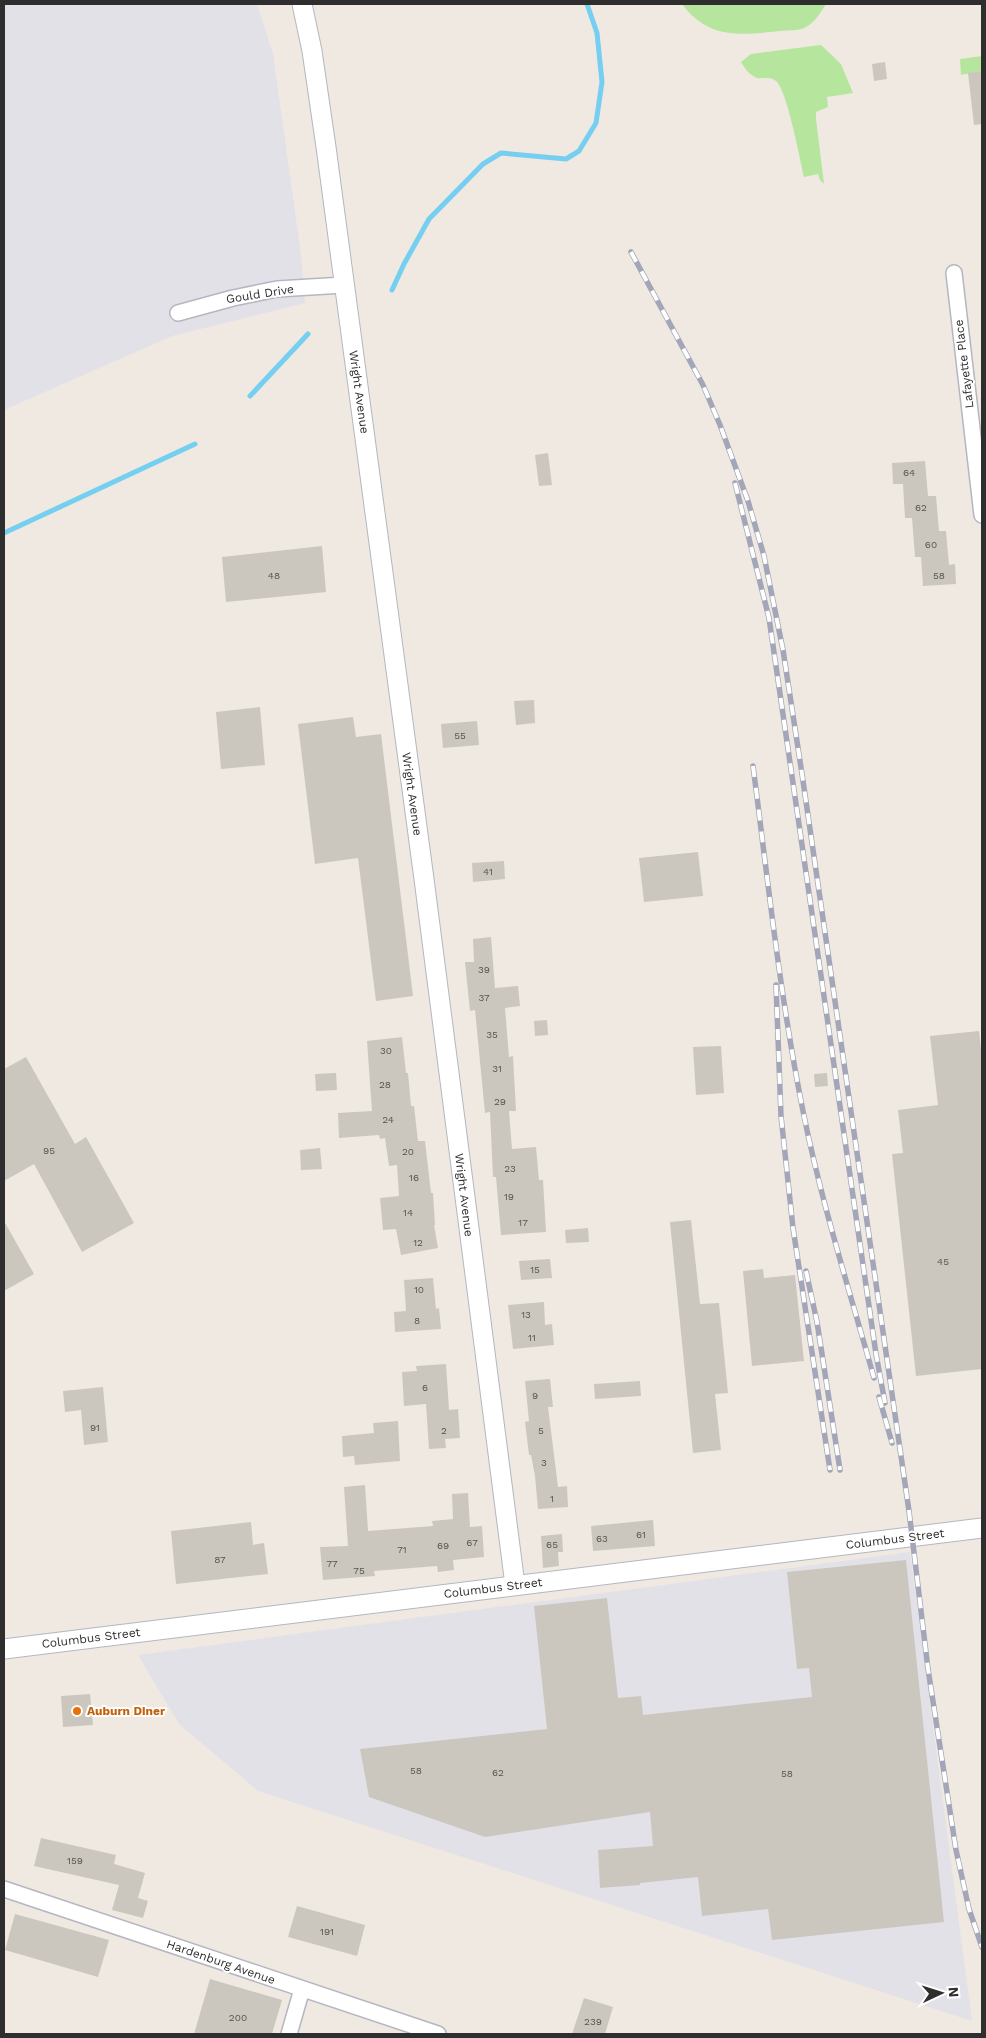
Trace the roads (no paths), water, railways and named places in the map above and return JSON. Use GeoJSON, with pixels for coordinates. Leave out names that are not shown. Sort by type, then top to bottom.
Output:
{"type":"FeatureCollection","features":[{"type":"Feature","properties":{"kind":"street","name":"Wright Avenue"},"geometry":{"type":"LineString","coordinates":[[302,4],[314,59],[424,879],[515,1585]]}},
{"type":"Feature","properties":{"kind":"street","name":"Lafayette Place"},"geometry":{"type":"LineString","coordinates":[[954,272],[982,515]]}},
{"type":"Feature","properties":{"kind":"street","name":"Gould Drive"},"geometry":{"type":"LineString","coordinates":[[178,313],[233,298],[277,289],[344,285]]}},
{"type":"Feature","properties":{"kind":"street","name":"Columbus Street"},"geometry":{"type":"LineString","coordinates":[[4,1649],[982,1528]]}},
{"type":"Feature","properties":{"kind":"street","name":"Hardenburg Avenue"},"geometry":{"type":"LineString","coordinates":[[4,1889],[438,2034]]}},
{"type":"Feature","properties":{"kind":"street"},"geometry":{"type":"LineString","coordinates":[[289,2034],[302,1990]]}},
{"type":"Feature","properties":{"kind":"waterway"},"geometry":{"type":"LineString","coordinates":[[392,290],[429,219],[483,164],[501,153],[566,159],[579,151],[596,123],[602,82],[597,33],[587,4]]}},
{"type":"Feature","properties":{"kind":"waterway"},"geometry":{"type":"LineString","coordinates":[[250,396],[308,334]]}},
{"type":"Feature","properties":{"kind":"waterway"},"geometry":{"type":"LineString","coordinates":[[4,533],[195,444]]}},
{"type":"Feature","properties":{"kind":"railway"},"geometry":{"type":"LineString","coordinates":[[631,252],[703,385],[748,501],[764,556],[783,650],[802,774],[909,1511],[928,1669],[956,1850],[969,1909],[982,1947]]}},
{"type":"Feature","properties":{"kind":"railway"},"geometry":{"type":"LineString","coordinates":[[735,483],[769,618],[876,1354],[885,1403]]}},
{"type":"Feature","properties":{"kind":"railway"},"geometry":{"type":"LineString","coordinates":[[753,766],[781,982],[803,1111],[827,1212],[874,1378]]}},
{"type":"Feature","properties":{"kind":"railway"},"geometry":{"type":"LineString","coordinates":[[776,985],[781,1116],[793,1228],[830,1470]]}},
{"type":"Feature","properties":{"kind":"railway"},"geometry":{"type":"LineString","coordinates":[[806,1271],[817,1322],[840,1470]]}},
{"type":"Feature","properties":{"kind":"railway"},"geometry":{"type":"LineString","coordinates":[[879,1397],[892,1443]]}},
{"type":"Feature","properties":{"kind":"place","name":"Auburn Diner"},"geometry":{"type":"Point","coordinates":[77,1711]}}]}
